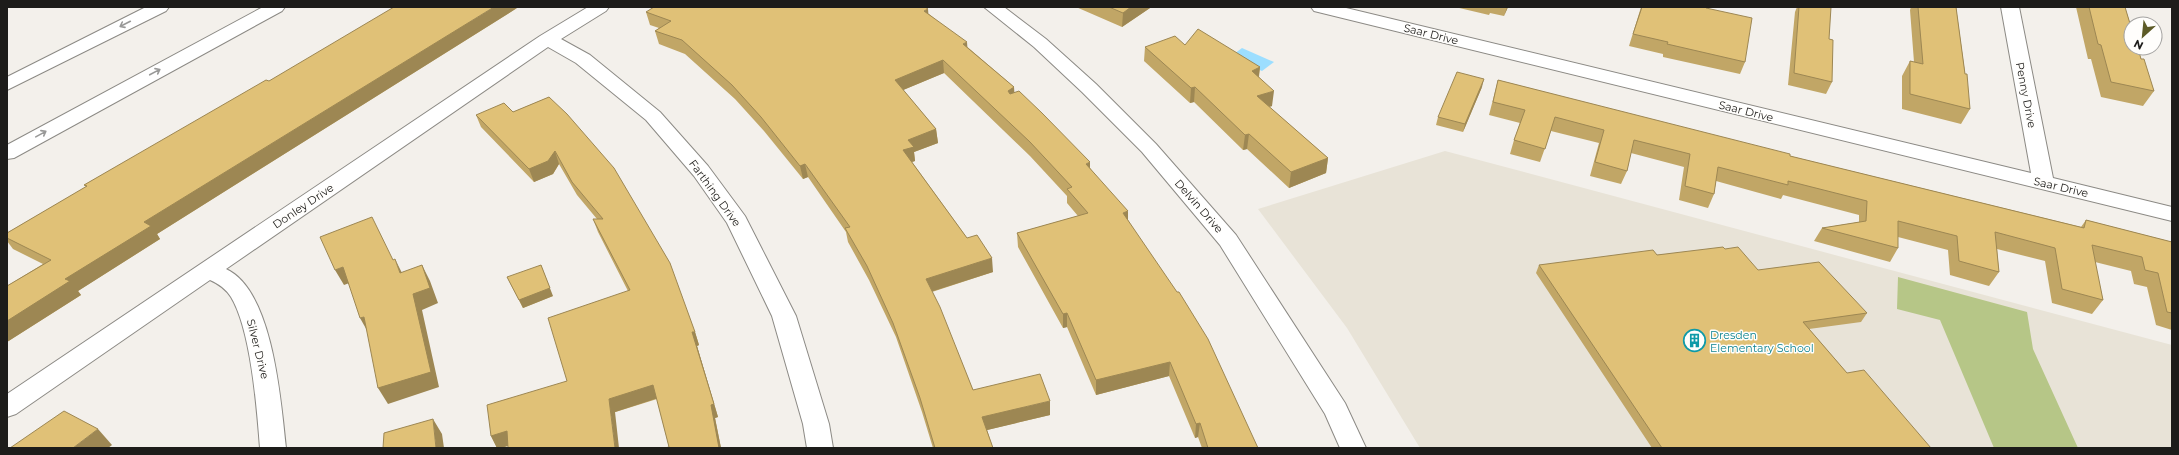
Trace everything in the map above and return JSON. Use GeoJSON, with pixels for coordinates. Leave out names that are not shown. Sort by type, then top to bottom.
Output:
{"type":"FeatureCollection","features":[{"type":"Feature","properties":{"kind":"main road"},"geometry":{"type":"LineString","coordinates":[[7,84],[160,7]]}},
{"type":"Feature","properties":{"kind":"main road"},"geometry":{"type":"LineString","coordinates":[[7,154],[124,88],[276,7]]}},
{"type":"Feature","properties":{"kind":"main road","name":"Donley Drive"},"geometry":{"type":"LineString","coordinates":[[7,407],[546,40],[600,7]]}},
{"type":"Feature","properties":{"kind":"main road","name":"Delvin Drive"},"geometry":{"type":"LineString","coordinates":[[993,7],[1040,43],[1089,88],[1149,148],[1228,240],[1336,410],[1353,448]]}},
{"type":"Feature","properties":{"kind":"main road","name":"Saar Drive"},"geometry":{"type":"LineString","coordinates":[[1320,7],[2172,214]]}},
{"type":"Feature","properties":{"kind":"main road","name":"Penny Drive"},"geometry":{"type":"LineString","coordinates":[[2010,7],[2043,183]]}},
{"type":"Feature","properties":{"kind":"main road","name":"Farthing Drive"},"geometry":{"type":"LineString","coordinates":[[546,40],[558,44],[583,59],[653,116],[701,171],[737,221],[784,316],[816,424],[820,448]]}},
{"type":"Feature","properties":{"kind":"main road","name":"Silver Drive"},"geometry":{"type":"LineString","coordinates":[[208,270],[233,283],[240,292],[250,314],[267,385],[273,448]]}},
{"type":"Feature","properties":{"kind":"shaded area","name":"Dresden Elementary School"},"geometry":{"type":"Polygon","coordinates":[[[1445,151],[2172,345],[2172,448],[1420,448],[1347,328],[1258,209],[1445,151]]]}},
{"type":"Feature","properties":{"kind":"green space"},"geometry":{"type":"Polygon","coordinates":[[[1898,277],[2027,312],[2033,349],[2078,448],[1994,448],[1940,320],[1897,309],[1898,277]]]}},
{"type":"Feature","properties":{"kind":"water"},"geometry":{"type":"Polygon","coordinates":[[[1242,48],[1274,62],[1262,71],[1230,57],[1242,48]]]}},
{"type":"Feature","properties":{"kind":"building"},"geometry":{"type":"Polygon","coordinates":[[[394,7],[494,7],[144,222],[151,226],[65,279],[70,281],[7,321],[7,286],[51,260],[7,238],[7,233],[87,186],[84,185],[266,80],[269,81],[394,7]]]}},
{"type":"Feature","properties":{"kind":"building"},"geometry":{"type":"Polygon","coordinates":[[[654,7],[925,7],[928,9],[924,11],[967,42],[963,44],[1014,87],[1008,91],[1010,94],[1019,91],[1042,113],[1090,162],[1086,164],[1128,211],[1123,213],[1177,292],[1179,292],[1208,339],[1258,448],[1208,448],[1200,423],[1196,424],[1170,362],[1096,380],[1067,313],[1063,314],[1017,233],[1088,213],[1067,189],[1072,187],[1030,142],[943,60],[895,80],[936,129],[908,140],[914,147],[903,150],[967,238],[977,235],[992,258],[926,279],[940,307],[973,390],[1040,374],[1050,401],[982,417],[993,448],[935,448],[920,398],[893,323],[867,266],[845,228],[850,227],[805,164],[800,166],[761,117],[732,85],[682,40],[655,31],[671,21],[646,12],[654,7]]]}},
{"type":"Feature","properties":{"kind":"building"},"geometry":{"type":"Polygon","coordinates":[[[1109,7],[1131,7],[1123,13],[1109,7]]]}},
{"type":"Feature","properties":{"kind":"building"},"geometry":{"type":"Polygon","coordinates":[[[1642,7],[1707,7],[1706,8],[1752,18],[1745,62],[1667,44],[1668,42],[1633,34],[1642,7]]]}},
{"type":"Feature","properties":{"kind":"building"},"geometry":{"type":"Polygon","coordinates":[[[1799,7],[1831,7],[1829,39],[1833,40],[1832,82],[1794,73],[1799,7]]]}},
{"type":"Feature","properties":{"kind":"building"},"geometry":{"type":"Polygon","coordinates":[[[1918,7],[1956,7],[1965,74],[1967,74],[1970,109],[1910,94],[1910,61],[1923,64],[1918,7]]]}},
{"type":"Feature","properties":{"kind":"building"},"geometry":{"type":"Polygon","coordinates":[[[2089,7],[2125,7],[2128,16],[2123,16],[2123,56],[2140,56],[2141,59],[2144,59],[2154,91],[2111,82],[2101,45],[2098,44],[2089,7]]]}},
{"type":"Feature","properties":{"kind":"building"},"geometry":{"type":"Polygon","coordinates":[[[1198,29],[1260,67],[1252,71],[1274,91],[1257,96],[1328,158],[1291,172],[1249,134],[1245,135],[1195,87],[1191,88],[1145,47],[1175,36],[1185,45],[1198,29]]]}},
{"type":"Feature","properties":{"kind":"building"},"geometry":{"type":"Polygon","coordinates":[[[1457,72],[1484,79],[1465,124],[1438,117],[1457,72]]]}},
{"type":"Feature","properties":{"kind":"building"},"geometry":{"type":"Polygon","coordinates":[[[1498,80],[1790,154],[1790,156],[2084,228],[2086,220],[2172,242],[2172,313],[2167,312],[2158,273],[2145,270],[2142,257],[2092,245],[2103,300],[2062,289],[2055,248],[1995,232],[1999,272],[1959,261],[1957,236],[1898,221],[1898,248],[1822,228],[1866,221],[1867,201],[1788,181],[1788,185],[1718,167],[1714,194],[1685,186],[1690,154],[1634,140],[1627,171],[1595,162],[1604,130],[1555,117],[1545,149],[1514,140],[1525,110],[1493,102],[1498,80]]]}},
{"type":"Feature","properties":{"kind":"building"},"geometry":{"type":"Polygon","coordinates":[[[549,97],[567,114],[614,168],[670,263],[695,332],[692,332],[714,404],[711,405],[719,448],[665,448],[669,447],[653,385],[609,399],[615,448],[508,448],[507,431],[491,436],[487,405],[567,381],[548,318],[630,290],[593,219],[603,219],[572,182],[555,151],[548,161],[529,169],[476,115],[504,103],[513,112],[549,97]]]}},
{"type":"Feature","properties":{"kind":"building"},"geometry":{"type":"Polygon","coordinates":[[[372,217],[393,260],[395,259],[400,273],[422,265],[430,288],[413,294],[431,372],[378,388],[364,317],[360,318],[343,267],[335,270],[320,237],[372,217]]]}},
{"type":"Feature","properties":{"kind":"building","name":"Dresden Elementary School"},"geometry":{"type":"Polygon","coordinates":[[[1723,247],[1725,249],[1738,247],[1758,270],[1819,262],[1867,313],[1803,322],[1847,373],[1864,370],[1931,448],[1662,448],[1539,265],[1653,250],[1657,255],[1723,247]]]}},
{"type":"Feature","properties":{"kind":"building"},"geometry":{"type":"Polygon","coordinates":[[[541,265],[550,288],[519,300],[507,277],[541,265]]]}},
{"type":"Feature","properties":{"kind":"building"},"geometry":{"type":"Polygon","coordinates":[[[64,411],[98,429],[73,448],[10,448],[64,411]]]}},
{"type":"Feature","properties":{"kind":"building"},"geometry":{"type":"Polygon","coordinates":[[[433,419],[436,448],[383,448],[384,433],[433,419]]]}},
{"type":"Feature","properties":{"kind":"place","name":"Dresden Elementary School"},"geometry":{"type":"Point","coordinates":[1694,341]}}]}
